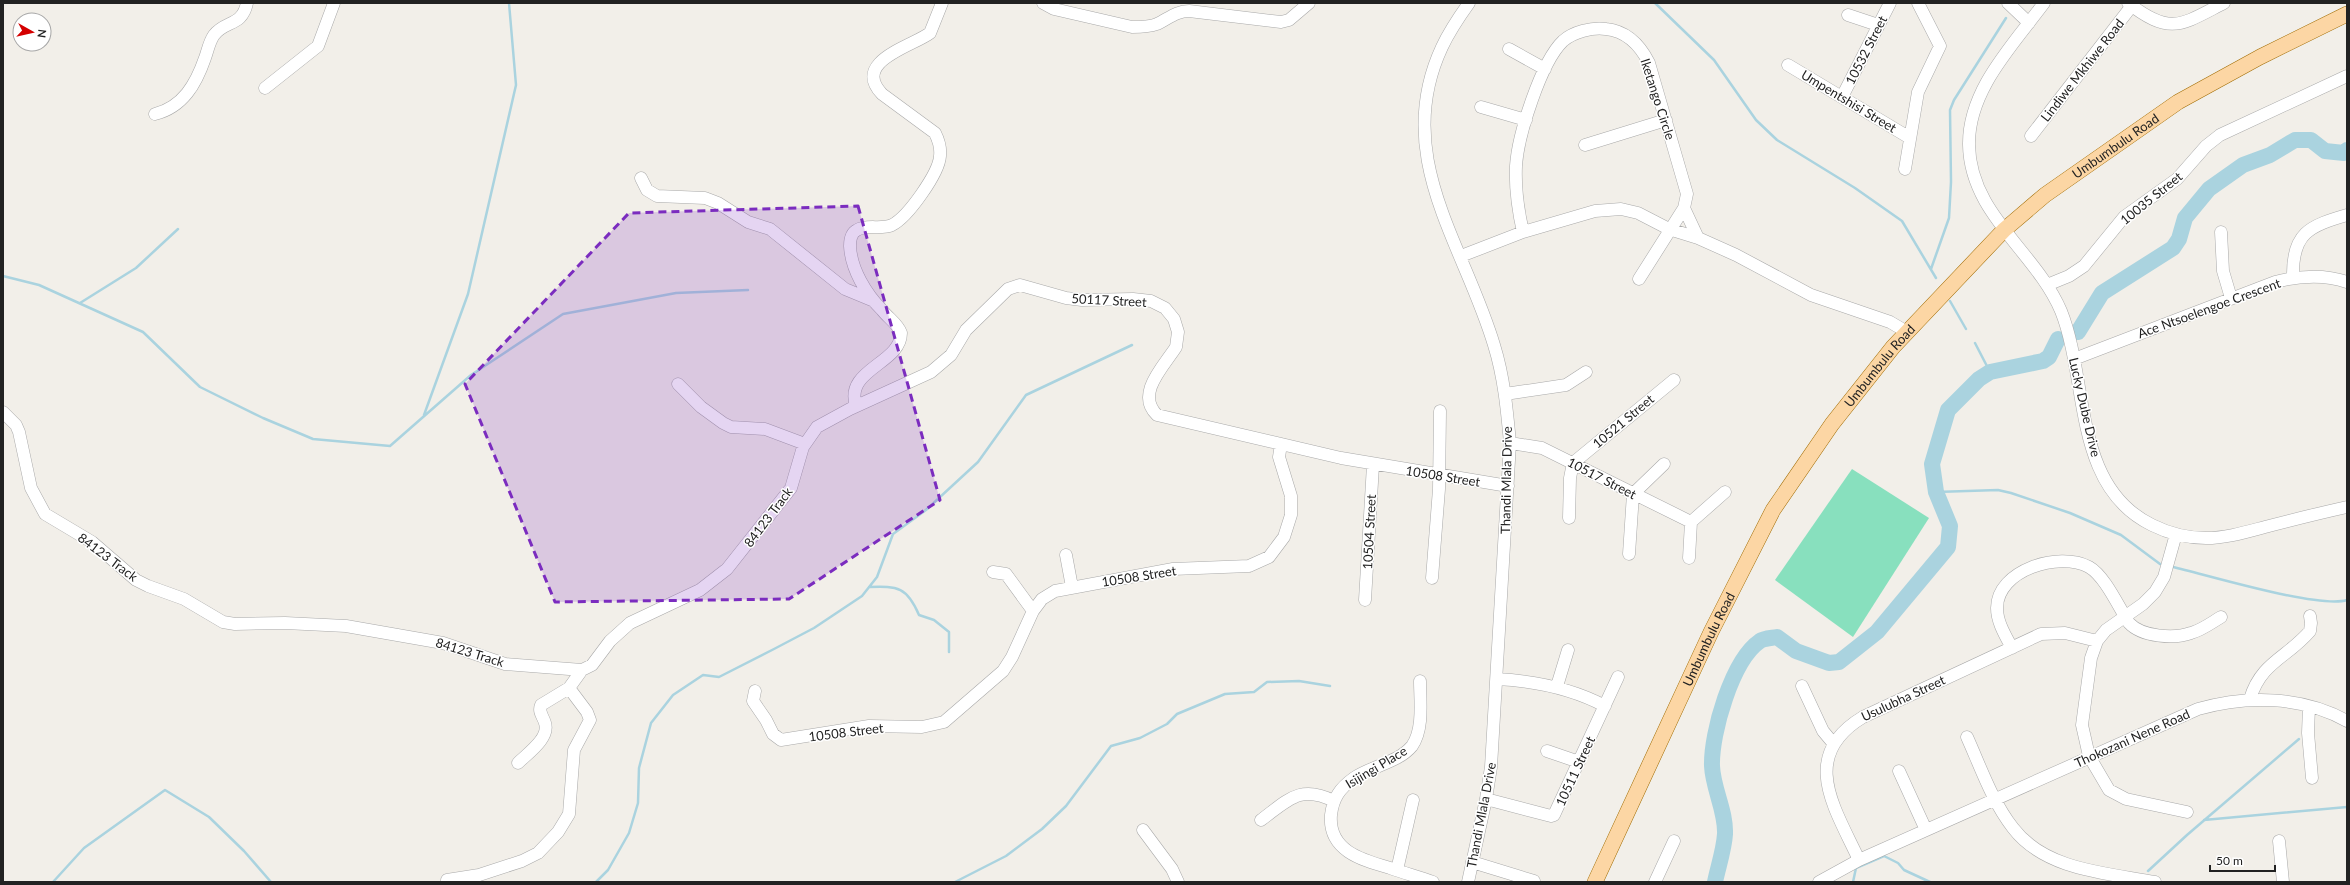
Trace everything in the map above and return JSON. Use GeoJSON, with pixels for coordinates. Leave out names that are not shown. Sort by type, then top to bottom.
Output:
{"type":"FeatureCollection","features":[{"type":"Feature","properties":{"kind":"main road","name":"Umbumbulu Road"},"geometry":{"type":"LineString","coordinates":[[1595,882],[1711,632],[1774,510],[1832,424],[1869,375],[1907,332],[2004,230],[2045,195],[2172,106],[2247,64],[2347,14]]}},
{"type":"Feature","properties":{"kind":"street"},"geometry":{"type":"LineString","coordinates":[[155,114],[174,108],[182,100],[199,74],[215,33],[242,18],[247,3]]}},
{"type":"Feature","properties":{"kind":"street"},"geometry":{"type":"LineString","coordinates":[[265,88],[318,46],[334,3]]}},
{"type":"Feature","properties":{"kind":"street"},"geometry":{"type":"LineString","coordinates":[[856,406],[853,397],[856,385],[894,350],[901,338],[900,328],[874,301],[855,268],[850,247],[852,235],[859,229],[885,227],[899,220],[931,179],[938,167],[941,150],[935,133],[878,89],[875,81],[877,66],[898,49],[930,33],[942,3]]}},
{"type":"Feature","properties":{"kind":"street"},"geometry":{"type":"LineString","coordinates":[[1043,3],[1054,9],[1132,27],[1142,27],[1157,24],[1181,11],[1282,22],[1289,20],[1309,3]]}},
{"type":"Feature","properties":{"kind":"street","name":"Thandi Mlala Drive"},"geometry":{"type":"LineString","coordinates":[[1468,882],[1486,799],[1497,679],[1510,443],[1505,394],[1494,344],[1434,188],[1426,157],[1424,125],[1428,88],[1437,60],[1448,35],[1469,3]]}},
{"type":"Feature","properties":{"kind":"street","name":"10532 Street"},"geometry":{"type":"LineString","coordinates":[[1842,97],[1890,3]]}},
{"type":"Feature","properties":{"kind":"street"},"geometry":{"type":"LineString","coordinates":[[1905,169],[1918,92],[1940,46],[1918,3]]}},
{"type":"Feature","properties":{"kind":"street"},"geometry":{"type":"LineString","coordinates":[[2008,3],[2029,23]]}},
{"type":"Feature","properties":{"kind":"street"},"geometry":{"type":"LineString","coordinates":[[2004,230],[1985,201],[1973,173],[1970,160],[1969,130],[1980,94],[2044,3]]}},
{"type":"Feature","properties":{"kind":"street"},"geometry":{"type":"LineString","coordinates":[[2131,4],[2153,20],[2167,25],[2188,21],[2224,3]]}},
{"type":"Feature","properties":{"kind":"street","name":"Lindiwe Mkhiwe Road"},"geometry":{"type":"LineString","coordinates":[[2031,136],[2131,4]]}},
{"type":"Feature","properties":{"kind":"street"},"geometry":{"type":"LineString","coordinates":[[1848,15],[1878,25]]}},
{"type":"Feature","properties":{"kind":"street","name":"Iketango Circle"},"geometry":{"type":"LineString","coordinates":[[1523,232],[1518,209],[1516,176],[1526,120],[1545,69],[1557,48],[1571,36],[1601,28],[1617,32],[1633,41],[1644,54],[1686,187],[1687,200],[1684,208],[1669,229],[1639,279]]}},
{"type":"Feature","properties":{"kind":"street"},"geometry":{"type":"LineString","coordinates":[[1509,49],[1545,69]]}},
{"type":"Feature","properties":{"kind":"street","name":"Umpentshisi Street"},"geometry":{"type":"LineString","coordinates":[[1788,65],[1910,138]]}},
{"type":"Feature","properties":{"kind":"street","name":"10035 Street"},"geometry":{"type":"LineString","coordinates":[[2047,285],[2069,276],[2084,266],[2124,217],[2177,179],[2206,146],[2220,135],[2347,76]]}},
{"type":"Feature","properties":{"kind":"street"},"geometry":{"type":"LineString","coordinates":[[1481,107],[1526,120]]}},
{"type":"Feature","properties":{"kind":"street"},"geometry":{"type":"LineString","coordinates":[[1585,145],[1666,120]]}},
{"type":"Feature","properties":{"kind":"street"},"geometry":{"type":"LineString","coordinates":[[641,178],[647,190],[657,196],[705,198],[718,203],[748,222],[770,229],[845,289],[874,301]]}},
{"type":"Feature","properties":{"kind":"street"},"geometry":{"type":"LineString","coordinates":[[1461,256],[1523,232],[1595,211],[1613,208],[1638,212],[1669,229],[1698,238],[1736,255],[1802,291],[1890,322],[1907,332]]}},
{"type":"Feature","properties":{"kind":"street"},"geometry":{"type":"LineString","coordinates":[[1684,208],[1698,238]]}},
{"type":"Feature","properties":{"kind":"street"},"geometry":{"type":"LineString","coordinates":[[2293,277],[2295,250],[2304,233],[2318,224],[2347,215]]}},
{"type":"Feature","properties":{"kind":"street","name":"Lucky Dube Drive"},"geometry":{"type":"LineString","coordinates":[[2004,230],[2047,285],[2061,312],[2074,359],[2088,434],[2095,456],[2106,481],[2115,494],[2135,514],[2149,524],[2176,534],[2205,538],[2218,537],[2347,507]]}},
{"type":"Feature","properties":{"kind":"street"},"geometry":{"type":"LineString","coordinates":[[2221,232],[2223,271],[2231,298]]}},
{"type":"Feature","properties":{"kind":"street","name":"Ace Ntsoelengoe Crescent"},"geometry":{"type":"LineString","coordinates":[[2074,359],[2231,298],[2293,277],[2322,278],[2347,282]]}},
{"type":"Feature","properties":{"kind":"street","name":"50117 Street"},"geometry":{"type":"LineString","coordinates":[[916,380],[931,372],[951,356],[966,330],[1001,294],[1014,286],[1028,287],[1082,300],[1142,299],[1165,308],[1174,319],[1178,332],[1176,347],[1154,380],[1148,394],[1149,406],[1153,411],[1162,417],[1282,444]]}},
{"type":"Feature","properties":{"kind":"street"},"geometry":{"type":"LineString","coordinates":[[1505,394],[1566,385],[1586,372]]}},
{"type":"Feature","properties":{"kind":"street","name":"84123 Track"},"geometry":{"type":"LineString","coordinates":[[3,412],[16,425],[31,488],[45,514],[92,542],[136,580],[184,599],[216,618],[235,624],[272,623],[346,626],[443,643],[505,664],[582,670],[592,665],[610,641],[630,623],[700,590],[727,569],[791,488],[804,444],[817,427],[856,406],[916,380]]}},
{"type":"Feature","properties":{"kind":"street","name":"10521 Street"},"geometry":{"type":"LineString","coordinates":[[1573,463],[1674,380]]}},
{"type":"Feature","properties":{"kind":"street"},"geometry":{"type":"LineString","coordinates":[[678,384],[701,407],[723,424],[731,427],[765,429],[804,444]]}},
{"type":"Feature","properties":{"kind":"street"},"geometry":{"type":"LineString","coordinates":[[1432,578],[1439,475],[1440,411]]}},
{"type":"Feature","properties":{"kind":"street","name":"10517 Street"},"geometry":{"type":"LineString","coordinates":[[1510,443],[1542,448],[1691,522]]}},
{"type":"Feature","properties":{"kind":"street","name":"10508 Street"},"geometry":{"type":"LineString","coordinates":[[755,691],[753,701],[766,720],[773,734],[781,740],[869,726],[912,728],[937,725],[951,717],[1002,671],[1012,657],[1033,611],[1048,595],[1072,587],[1173,569],[1249,566],[1269,557],[1284,537],[1291,515],[1291,496],[1279,457],[1282,444],[1373,464],[1508,486]]}},
{"type":"Feature","properties":{"kind":"street"},"geometry":{"type":"LineString","coordinates":[[1569,518],[1570,478],[1573,463]]}},
{"type":"Feature","properties":{"kind":"street","name":"10504 Street"},"geometry":{"type":"LineString","coordinates":[[1365,600],[1373,464]]}},
{"type":"Feature","properties":{"kind":"street"},"geometry":{"type":"LineString","coordinates":[[1629,554],[1633,494],[1664,464]]}},
{"type":"Feature","properties":{"kind":"street"},"geometry":{"type":"LineString","coordinates":[[1689,558],[1691,522],[1725,492]]}},
{"type":"Feature","properties":{"kind":"street"},"geometry":{"type":"LineString","coordinates":[[2176,534],[2164,577],[2150,599],[2106,630],[2097,641],[2091,658],[2083,718],[2083,734],[2089,756],[2104,784],[2117,796],[2187,812]]}},
{"type":"Feature","properties":{"kind":"street"},"geometry":{"type":"LineString","coordinates":[[1066,554],[1072,587]]}},
{"type":"Feature","properties":{"kind":"street"},"geometry":{"type":"LineString","coordinates":[[2012,648],[1998,615],[1999,597],[2010,581],[2047,562],[2069,561],[2084,565],[2095,572],[2125,617],[2137,630],[2180,636],[2198,630],[2221,617]]}},
{"type":"Feature","properties":{"kind":"street"},"geometry":{"type":"LineString","coordinates":[[993,572],[1006,574],[1033,611]]}},
{"type":"Feature","properties":{"kind":"street"},"geometry":{"type":"LineString","coordinates":[[2250,699],[2255,683],[2265,669],[2310,631],[2310,616]]}},
{"type":"Feature","properties":{"kind":"street","name":"Usulubha Street"},"geometry":{"type":"LineString","coordinates":[[1859,860],[1828,786],[1827,766],[1833,743],[1844,730],[1862,717],[2041,634],[2056,632],[2097,641]]}},
{"type":"Feature","properties":{"kind":"street"},"geometry":{"type":"LineString","coordinates":[[1558,686],[1568,650]]}},
{"type":"Feature","properties":{"kind":"street"},"geometry":{"type":"LineString","coordinates":[[518,763],[545,734],[546,725],[540,711],[541,705],[569,688],[582,670]]}},
{"type":"Feature","properties":{"kind":"street","name":"10511 Street"},"geometry":{"type":"LineString","coordinates":[[1486,799],[1553,816],[1606,706],[1618,677]]}},
{"type":"Feature","properties":{"kind":"street"},"geometry":{"type":"LineString","coordinates":[[1497,679],[1525,681],[1558,686],[1579,693],[1606,706]]}},
{"type":"Feature","properties":{"kind":"street","name":"Isijingi Place"},"geometry":{"type":"LineString","coordinates":[[1420,680],[1419,722],[1416,737],[1412,746],[1401,754],[1355,776],[1338,791],[1334,801],[1331,825],[1333,833],[1341,846],[1360,859],[1399,875],[1433,882]]}},
{"type":"Feature","properties":{"kind":"street"},"geometry":{"type":"LineString","coordinates":[[1802,686],[1823,731],[1833,743]]}},
{"type":"Feature","properties":{"kind":"street"},"geometry":{"type":"LineString","coordinates":[[447,880],[479,875],[522,861],[538,853],[566,821],[571,800],[574,750],[590,720],[587,712],[569,688]]}},
{"type":"Feature","properties":{"kind":"street","name":"Thokozani Nene Road"},"geometry":{"type":"LineString","coordinates":[[1819,882],[1859,860],[2089,756],[2198,709],[2228,701],[2250,699],[2284,701],[2309,706],[2346,717]]}},
{"type":"Feature","properties":{"kind":"street"},"geometry":{"type":"LineString","coordinates":[[2309,706],[2308,733],[2312,778]]}},
{"type":"Feature","properties":{"kind":"street"},"geometry":{"type":"LineString","coordinates":[[1967,737],[1995,798],[2013,828],[2040,853],[2064,863],[2155,882]]}},
{"type":"Feature","properties":{"kind":"street"},"geometry":{"type":"LineString","coordinates":[[1547,751],[1579,762]]}},
{"type":"Feature","properties":{"kind":"street"},"geometry":{"type":"LineString","coordinates":[[1899,770],[1926,830]]}},
{"type":"Feature","properties":{"kind":"street"},"geometry":{"type":"LineString","coordinates":[[1261,820],[1302,793],[1315,793],[1334,801]]}},
{"type":"Feature","properties":{"kind":"street"},"geometry":{"type":"LineString","coordinates":[[1399,875],[1413,800]]}},
{"type":"Feature","properties":{"kind":"street"},"geometry":{"type":"LineString","coordinates":[[1143,830],[1172,868],[1178,882]]}},
{"type":"Feature","properties":{"kind":"street"},"geometry":{"type":"LineString","coordinates":[[1655,882],[1674,841]]}},
{"type":"Feature","properties":{"kind":"street"},"geometry":{"type":"LineString","coordinates":[[2279,841],[2283,882]]}},
{"type":"Feature","properties":{"kind":"street"},"geometry":{"type":"LineString","coordinates":[[1472,862],[1534,880]]}},
{"type":"Feature","properties":{"kind":"highlighted area"},"geometry":{"type":"Polygon","coordinates":[[[858,206],[940,500],[789,599],[555,602],[465,384],[629,213],[858,206]]]}},
{"type":"Feature","properties":{"kind":"green space"},"geometry":{"type":"Polygon","coordinates":[[[1852,469],[1929,518],[1853,637],[1775,580],[1852,469]]]}},
{"type":"Feature","properties":{"kind":"waterway"},"geometry":{"type":"LineString","coordinates":[[424,415],[468,294],[516,85],[509,3]]}},
{"type":"Feature","properties":{"kind":"waterway"},"geometry":{"type":"LineString","coordinates":[[1655,3],[1714,60],[1756,120],[1777,140],[1855,188],[1902,221],[1936,278]]}},
{"type":"Feature","properties":{"kind":"waterway"},"geometry":{"type":"LineString","coordinates":[[1931,269],[1949,218],[1951,182],[1950,110],[1954,100],[2006,18]]}},
{"type":"Feature","properties":{"kind":"waterway"},"geometry":{"type":"LineString","coordinates":[[2078,332],[2102,293],[2173,248],[2179,239],[2185,218],[2209,189],[2243,165],[2270,155],[2295,140],[2311,140],[2325,151],[2344,153],[2347,150]]}},
{"type":"Feature","properties":{"kind":"waterway"},"geometry":{"type":"LineString","coordinates":[[80,303],[136,268],[178,229]]}},
{"type":"Feature","properties":{"kind":"waterway"},"geometry":{"type":"LineString","coordinates":[[3,276],[39,285],[143,332],[200,387],[263,418],[313,439],[390,446],[471,375],[563,314],[676,293],[748,290]]}},
{"type":"Feature","properties":{"kind":"waterway"},"geometry":{"type":"LineString","coordinates":[[1950,301],[1966,329]]}},
{"type":"Feature","properties":{"kind":"waterway"},"geometry":{"type":"LineString","coordinates":[[1715,882],[1725,834],[1724,817],[1712,766],[1715,735],[1725,698],[1732,680],[1741,664],[1750,650],[1760,641],[1777,637],[1796,651],[1829,663],[1839,662],[1877,632],[1948,547],[1950,526],[1936,492],[1932,464],[1948,410],[1979,379],[1990,372],[2043,361],[2049,357],[2058,339]]}},
{"type":"Feature","properties":{"kind":"waterway"},"geometry":{"type":"LineString","coordinates":[[1975,343],[1990,372]]}},
{"type":"Feature","properties":{"kind":"waterway"},"geometry":{"type":"LineString","coordinates":[[596,882],[608,870],[629,833],[638,803],[639,768],[651,723],[673,695],[703,675],[719,677],[774,649],[814,628],[862,596],[877,577],[893,534],[926,510],[978,462],[1026,395],[1132,345]]}},
{"type":"Feature","properties":{"kind":"waterway"},"geometry":{"type":"LineString","coordinates":[[1936,492],[1998,490],[2011,493],[2070,513],[2121,535],[2160,564]]}},
{"type":"Feature","properties":{"kind":"waterway"},"geometry":{"type":"LineString","coordinates":[[2173,567],[2289,596],[2313,600],[2347,600]]}},
{"type":"Feature","properties":{"kind":"waterway"},"geometry":{"type":"LineString","coordinates":[[869,587],[894,588],[906,594],[915,606],[919,615],[934,620],[949,632],[949,652]]}},
{"type":"Feature","properties":{"kind":"waterway"},"geometry":{"type":"LineString","coordinates":[[955,882],[1006,856],[1042,829],[1066,806],[1111,746],[1140,738],[1167,724],[1177,714],[1225,694],[1254,692],[1267,682],[1299,681],[1330,686]]}},
{"type":"Feature","properties":{"kind":"waterway"},"geometry":{"type":"LineString","coordinates":[[2148,871],[2187,835],[2299,739]]}},
{"type":"Feature","properties":{"kind":"waterway"},"geometry":{"type":"LineString","coordinates":[[53,882],[84,848],[165,790],[209,817],[244,851],[271,882]]}},
{"type":"Feature","properties":{"kind":"waterway"},"geometry":{"type":"LineString","coordinates":[[2204,820],[2347,807]]}},
{"type":"Feature","properties":{"kind":"waterway"},"geometry":{"type":"LineString","coordinates":[[1853,882],[1856,868],[1884,856],[1898,863],[1904,870],[1930,882]]}}]}
